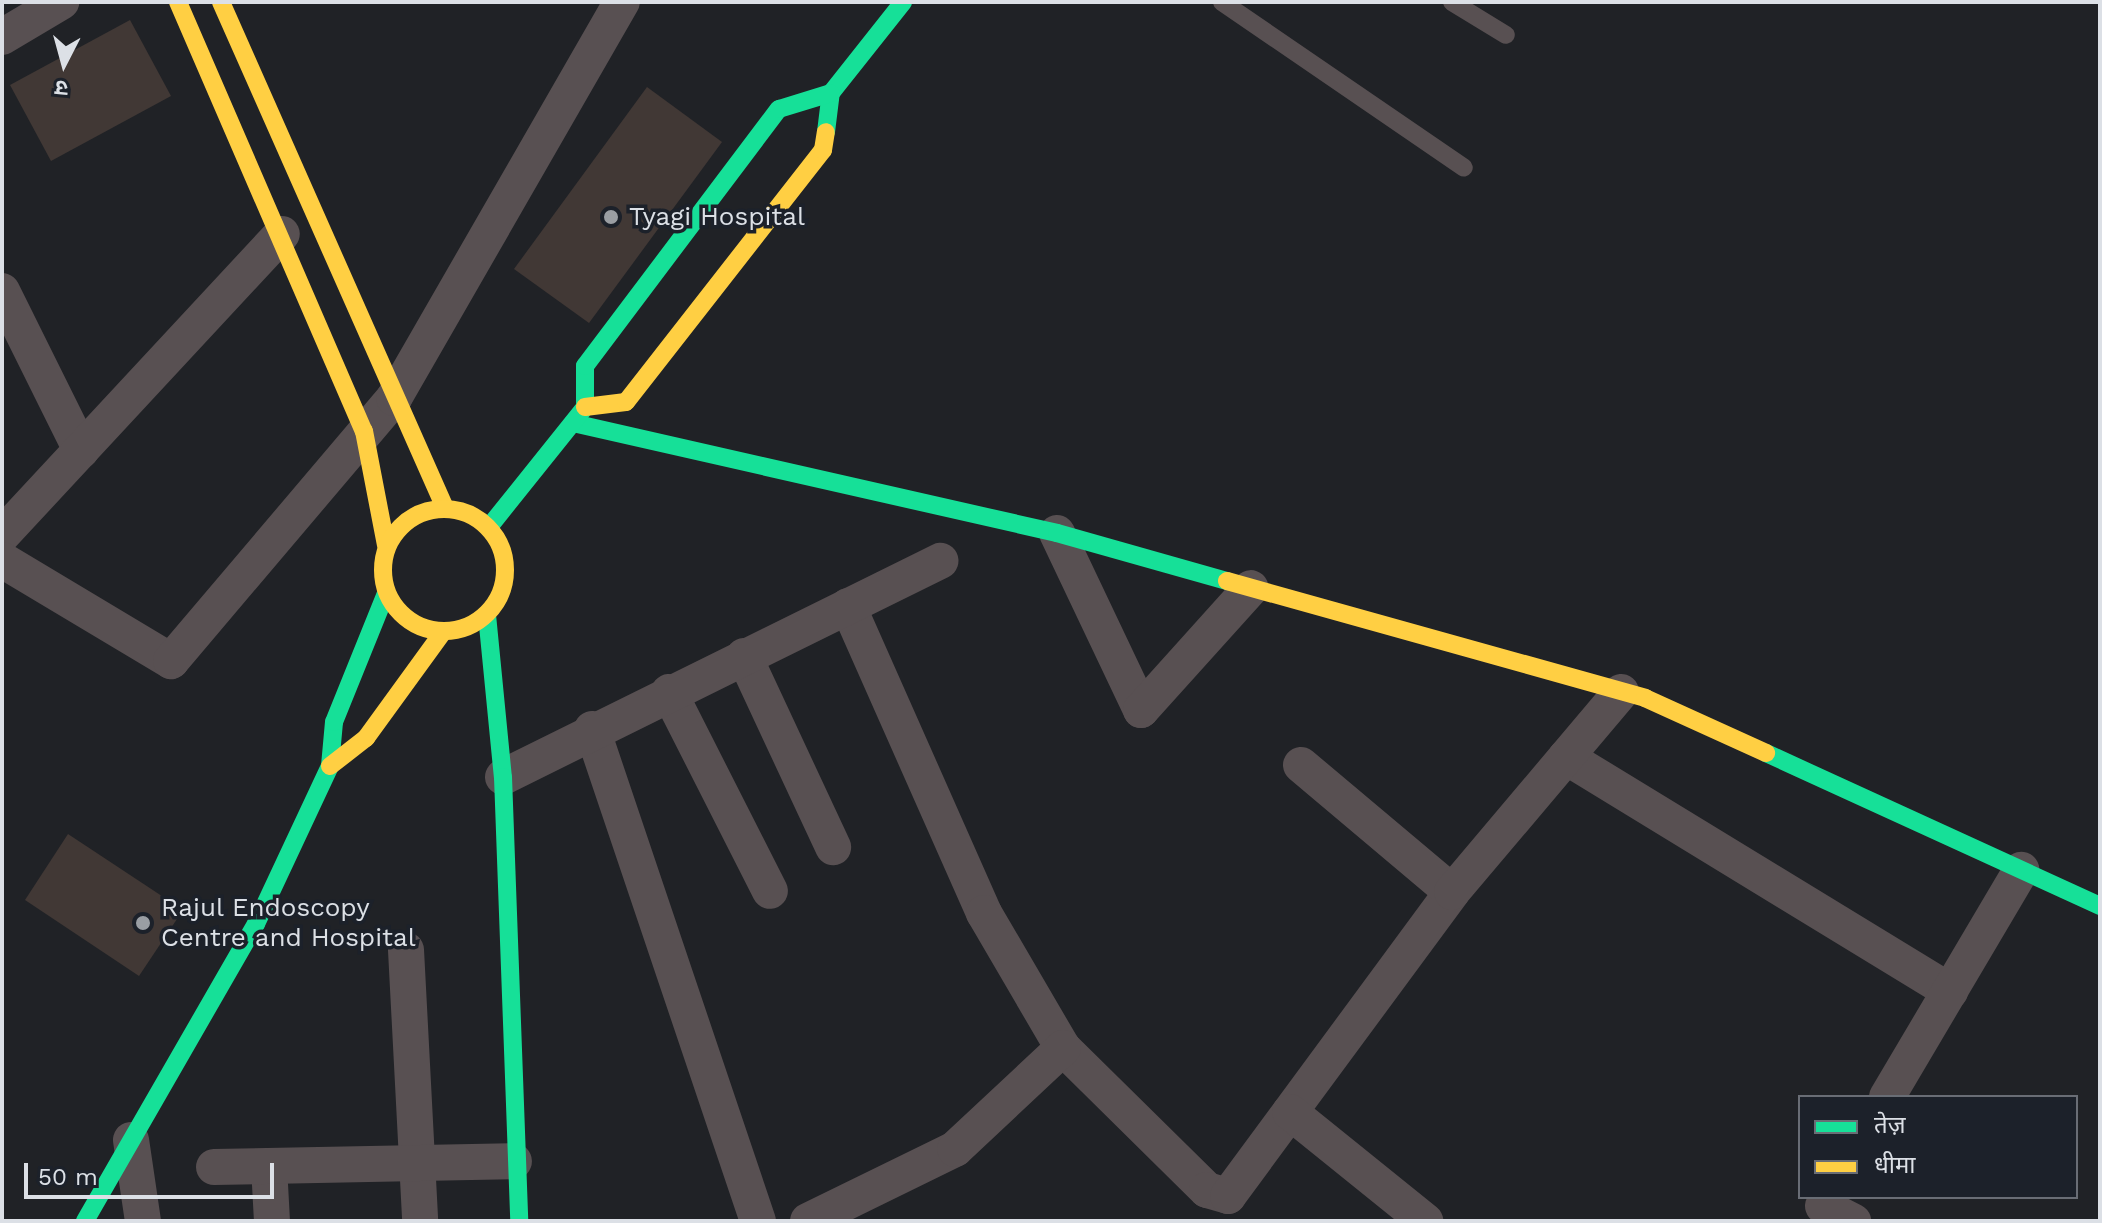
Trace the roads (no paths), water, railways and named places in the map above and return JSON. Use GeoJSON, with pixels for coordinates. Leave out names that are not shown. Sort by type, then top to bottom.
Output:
{"type":"FeatureCollection","features":[{"type":"Feature","properties":{"kind":"street"},"geometry":{"type":"LineString","coordinates":[[2,37],[61,2]]}},
{"type":"Feature","properties":{"kind":"street"},"geometry":{"type":"LineString","coordinates":[[178,2],[282,234],[364,431],[386,545],[381,569],[386,593],[409,620],[443,632],[467,628],[487,615],[501,595],[506,571],[502,547],[489,527],[468,513],[445,508],[421,512],[400,525],[386,545]]}},
{"type":"Feature","properties":{"kind":"street"},"geometry":{"type":"LineString","coordinates":[[221,2],[445,508]]}},
{"type":"Feature","properties":{"kind":"street"},"geometry":{"type":"LineString","coordinates":[[2,560],[171,661],[394,398],[622,2]]}},
{"type":"Feature","properties":{"kind":"street"},"geometry":{"type":"LineString","coordinates":[[585,407],[626,402],[823,150],[831,93],[903,2]]}},
{"type":"Feature","properties":{"kind":"street"},"geometry":{"type":"LineString","coordinates":[[489,527],[585,407],[585,366],[779,109],[831,93]]}},
{"type":"Feature","properties":{"kind":"street"},"geometry":{"type":"LineString","coordinates":[[2,535],[282,234]]}},
{"type":"Feature","properties":{"kind":"street"},"geometry":{"type":"LineString","coordinates":[[6,310],[81,450]]}},
{"type":"Feature","properties":{"kind":"street"},"geometry":{"type":"LineString","coordinates":[[573,423],[1057,533],[1621,692],[2100,906]]}},
{"type":"Feature","properties":{"kind":"street"},"geometry":{"type":"LineString","coordinates":[[1057,533],[1141,710],[1251,588]]}},
{"type":"Feature","properties":{"kind":"street"},"geometry":{"type":"LineString","coordinates":[[503,777],[592,729],[941,561]]}},
{"type":"Feature","properties":{"kind":"street"},"geometry":{"type":"LineString","coordinates":[[85,1221],[256,924],[330,766],[334,722],[386,593]]}},
{"type":"Feature","properties":{"kind":"street"},"geometry":{"type":"LineString","coordinates":[[848,606],[984,913],[1063,1048],[1207,1190],[1228,1196],[1452,892],[1621,692]]}},
{"type":"Feature","properties":{"kind":"street"},"geometry":{"type":"LineString","coordinates":[[487,615],[503,777],[514,1161],[519,1221]]}},
{"type":"Feature","properties":{"kind":"street"},"geometry":{"type":"LineString","coordinates":[[330,766],[366,738],[443,632]]}},
{"type":"Feature","properties":{"kind":"street"},"geometry":{"type":"LineString","coordinates":[[744,656],[833,847]]}},
{"type":"Feature","properties":{"kind":"street"},"geometry":{"type":"LineString","coordinates":[[669,692],[770,891]]}},
{"type":"Feature","properties":{"kind":"street"},"geometry":{"type":"LineString","coordinates":[[592,729],[758,1221]]}},
{"type":"Feature","properties":{"kind":"street"},"geometry":{"type":"LineString","coordinates":[[1566,757],[1950,991]]}},
{"type":"Feature","properties":{"kind":"street"},"geometry":{"type":"LineString","coordinates":[[1301,765],[1452,892]]}},
{"type":"Feature","properties":{"kind":"street"},"geometry":{"type":"LineString","coordinates":[[1888,1095],[2021,870]]}},
{"type":"Feature","properties":{"kind":"street"},"geometry":{"type":"LineString","coordinates":[[406,950],[420,1221]]}},
{"type":"Feature","properties":{"kind":"street"},"geometry":{"type":"LineString","coordinates":[[808,1221],[879,1204],[955,1149],[1063,1048]]}},
{"type":"Feature","properties":{"kind":"street"},"geometry":{"type":"LineString","coordinates":[[1290,1112],[1425,1221]]}},
{"type":"Feature","properties":{"kind":"street"},"geometry":{"type":"LineString","coordinates":[[131,1140],[143,1221]]}},
{"type":"Feature","properties":{"kind":"street"},"geometry":{"type":"LineString","coordinates":[[214,1167],[514,1161]]}},
{"type":"Feature","properties":{"kind":"street"},"geometry":{"type":"LineString","coordinates":[[269,1166],[272,1221]]}},
{"type":"Feature","properties":{"kind":"lane"},"geometry":{"type":"LineString","coordinates":[[1222,2],[1464,168]]}},
{"type":"Feature","properties":{"kind":"lane"},"geometry":{"type":"LineString","coordinates":[[1452,2],[1506,35]]}},
{"type":"Feature","properties":{"kind":"place","name":"Tyagi Hospital"},"geometry":{"type":"Point","coordinates":[611,217]}},
{"type":"Feature","properties":{"kind":"place","name":"Rajul Endoscopy Centre and Hospital"},"geometry":{"type":"Point","coordinates":[143,923]}}]}
